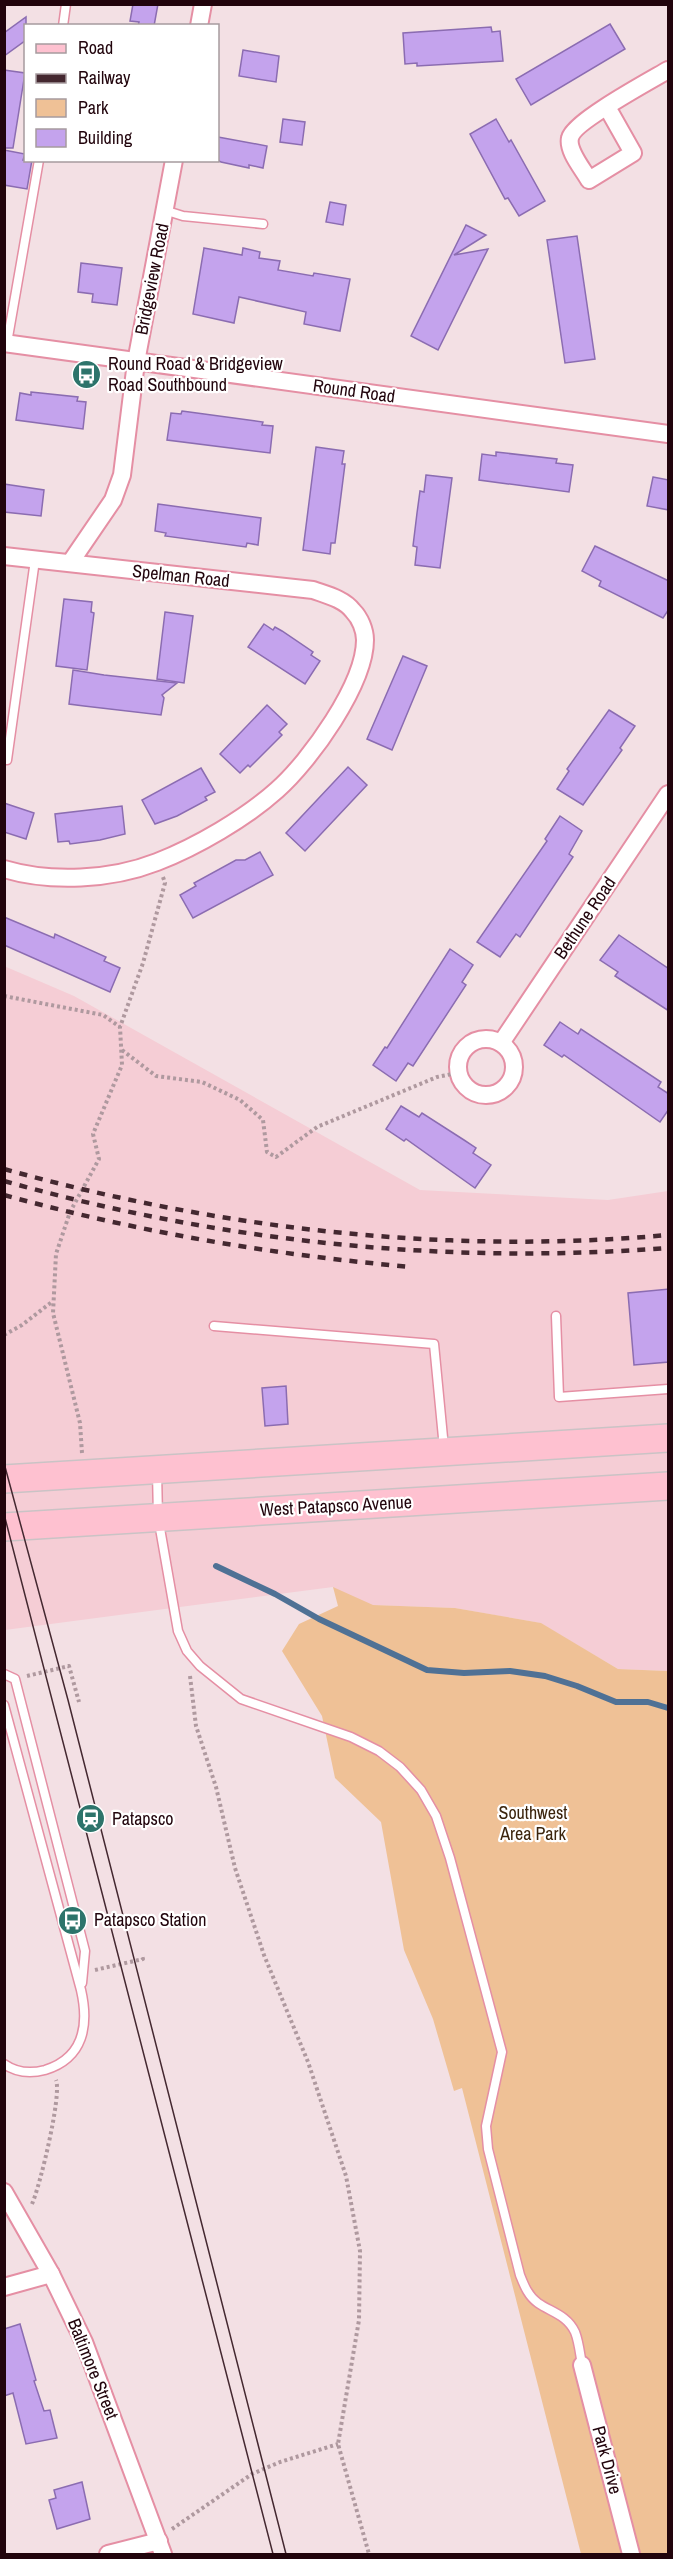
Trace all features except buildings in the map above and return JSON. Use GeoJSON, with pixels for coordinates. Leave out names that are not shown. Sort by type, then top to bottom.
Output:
{"type":"FeatureCollection","features":[{"type":"Feature","properties":{"kind":"main road"},"geometry":{"type":"LineString","coordinates":[[4,1479],[669,1438]]}},
{"type":"Feature","properties":{"kind":"main road","name":"West Patapsco Avenue"},"geometry":{"type":"LineString","coordinates":[[4,1527],[669,1486]]}},
{"type":"Feature","properties":{"kind":"street"},"geometry":{"type":"LineString","coordinates":[[200,24],[203,4]]}},
{"type":"Feature","properties":{"kind":"street"},"geometry":{"type":"LineString","coordinates":[[607,107],[669,70]]}},
{"type":"Feature","properties":{"kind":"street","name":"Bridgeview Road"},"geometry":{"type":"LineString","coordinates":[[70,563],[113,500],[122,475],[136,362],[174,162]]}},
{"type":"Feature","properties":{"kind":"street","name":"Round Road"},"geometry":{"type":"LineString","coordinates":[[6,343],[669,434]]}},
{"type":"Feature","properties":{"kind":"street","name":"Spelman Road"},"geometry":{"type":"LineString","coordinates":[[4,556],[313,590],[336,598],[352,609],[364,631],[364,653],[345,698],[331,724],[305,761],[277,791],[239,818],[196,843],[156,862]]}},
{"type":"Feature","properties":{"kind":"street","name":"Bethune Road"},"geometry":{"type":"LineString","coordinates":[[501,1043],[667,800]]}},
{"type":"Feature","properties":{"kind":"street"},"geometry":{"type":"LineString","coordinates":[[11,871],[69,877],[111,874],[156,862]]}},
{"type":"Feature","properties":{"kind":"street"},"geometry":{"type":"LineString","coordinates":[[492,1039],[501,1043],[511,1053],[514,1067],[512,1078],[503,1090],[490,1096],[477,1095],[464,1086],[457,1073],[458,1058],[466,1046],[478,1040],[492,1039]]}},
{"type":"Feature","properties":{"kind":"street","name":"Baltimore Street"},"geometry":{"type":"LineString","coordinates":[[4,2192],[51,2274],[84,2342],[161,2548]]}},
{"type":"Feature","properties":{"kind":"street"},"geometry":{"type":"LineString","coordinates":[[4,2287],[51,2274]]}},
{"type":"Feature","properties":{"kind":"street","name":"Park Drive"},"geometry":{"type":"LineString","coordinates":[[582,2365],[632,2554]]}},
{"type":"Feature","properties":{"kind":"street"},"geometry":{"type":"LineString","coordinates":[[108,2554],[161,2548]]}},
{"type":"Feature","properties":{"kind":"lane"},"geometry":{"type":"LineString","coordinates":[[63,24],[66,4]]}},
{"type":"Feature","properties":{"kind":"lane"},"geometry":{"type":"LineString","coordinates":[[6,343],[39,162]]}},
{"type":"Feature","properties":{"kind":"lane"},"geometry":{"type":"LineString","coordinates":[[165,210],[183,216],[263,224]]}},
{"type":"Feature","properties":{"kind":"lane"},"geometry":{"type":"LineString","coordinates":[[7,760],[35,560]]}},
{"type":"Feature","properties":{"kind":"lane"},"geometry":{"type":"LineString","coordinates":[[556,1316],[559,1397],[669,1389]]}},
{"type":"Feature","properties":{"kind":"lane"},"geometry":{"type":"LineString","coordinates":[[214,1326],[434,1344],[444,1451]]}},
{"type":"Feature","properties":{"kind":"lane"},"geometry":{"type":"LineString","coordinates":[[157,1469],[158,1517],[178,1631],[187,1651],[241,1699],[351,1737],[379,1751],[400,1767],[421,1790],[436,1816],[450,1858],[502,2052],[486,2127],[488,2149],[520,2275],[527,2291],[538,2303],[565,2318],[574,2331],[582,2365]]}},
{"type":"Feature","properties":{"kind":"lane"},"geometry":{"type":"LineString","coordinates":[[4,1674],[15,1679],[85,1951],[81,1990]]}},
{"type":"Feature","properties":{"kind":"lane"},"geometry":{"type":"LineString","coordinates":[[4,1705],[81,1990],[85,2016],[80,2041],[70,2058],[51,2068],[26,2073],[13,2070],[4,2064]]}},
{"type":"Feature","properties":{"kind":"path"},"geometry":{"type":"LineString","coordinates":[[84,1474],[80,1424],[53,1313],[56,1254],[70,1212],[99,1160],[93,1134],[122,1065],[120,1027],[143,963],[165,883],[156,862]]}},
{"type":"Feature","properties":{"kind":"path"},"geometry":{"type":"LineString","coordinates":[[4,996],[103,1015],[120,1027]]}},
{"type":"Feature","properties":{"kind":"path"},"geometry":{"type":"LineString","coordinates":[[121,1050],[156,1076],[202,1082],[240,1100],[263,1120],[267,1152],[276,1157],[317,1127],[437,1077],[457,1073]]}},
{"type":"Feature","properties":{"kind":"path"},"geometry":{"type":"LineString","coordinates":[[4,1335],[22,1325],[54,1300]]}},
{"type":"Feature","properties":{"kind":"path"},"geometry":{"type":"LineString","coordinates":[[194,1659],[190,1676],[196,1726],[216,1787],[235,1868],[264,1955],[308,2062],[346,2176],[360,2252],[359,2320],[338,2444],[369,2554]]}},
{"type":"Feature","properties":{"kind":"path"},"geometry":{"type":"LineString","coordinates":[[15,1679],[69,1666],[78,1702]]}},
{"type":"Feature","properties":{"kind":"path"},"geometry":{"type":"LineString","coordinates":[[80,1818],[101,1812]]}},
{"type":"Feature","properties":{"kind":"path"},"geometry":{"type":"LineString","coordinates":[[83,1973],[143,1959],[142,1956]]}},
{"type":"Feature","properties":{"kind":"path"},"geometry":{"type":"LineString","coordinates":[[27,2231],[31,2206],[39,2184],[58,2086],[51,2068]]}},
{"type":"Feature","properties":{"kind":"path"},"geometry":{"type":"LineString","coordinates":[[161,2548],[173,2528],[252,2474],[280,2462],[338,2444]]}},
{"type":"Feature","properties":{"kind":"shaded area"},"geometry":{"type":"Polygon","coordinates":[[[4,966],[74,996],[420,1190],[608,1200],[668,1191],[668,1671],[618,1669],[540,1623],[455,1608],[343,1604],[333,1587],[5,1630],[4,966]]]}},
{"type":"Feature","properties":{"kind":"green space","name":"Southwest Area Park"},"geometry":{"type":"Polygon","coordinates":[[[333,1587],[373,1605],[455,1608],[541,1623],[618,1669],[668,1671],[668,2554],[581,2554],[462,2088],[454,2091],[433,2019],[404,1950],[381,1822],[335,1778],[322,1716],[282,1651],[299,1624],[338,1606],[333,1587]]]}},
{"type":"Feature","properties":{"kind":"waterway"},"geometry":{"type":"LineString","coordinates":[[216,1566],[275,1594],[319,1619],[427,1670],[464,1673],[510,1671],[545,1676],[616,1702],[648,1702],[668,1708]]}},
{"type":"Feature","properties":{"kind":"tram line"},"geometry":{"type":"LineString","coordinates":[[4,1463],[68,1700],[286,2554]]}},
{"type":"Feature","properties":{"kind":"tram line"},"geometry":{"type":"LineString","coordinates":[[4,1514],[273,2554]]}},
{"type":"Feature","properties":{"kind":"railway"},"geometry":{"type":"LineString","coordinates":[[4,1169],[85,1190],[168,1207],[250,1222],[333,1232],[417,1239],[501,1242],[668,1235]]}},
{"type":"Feature","properties":{"kind":"railway"},"geometry":{"type":"LineString","coordinates":[[4,1181],[168,1220],[333,1244],[500,1253],[584,1253],[668,1248]]}},
{"type":"Feature","properties":{"kind":"railway"},"geometry":{"type":"LineString","coordinates":[[4,1195],[155,1231],[257,1249],[412,1267]]}},
{"type":"Feature","properties":{"kind":"place","name":"Round Road & Bridgeview Road Southbound"},"geometry":{"type":"Point","coordinates":[87,374]}},
{"type":"Feature","properties":{"kind":"place","name":"Patapsco"},"geometry":{"type":"Point","coordinates":[91,1819]}},
{"type":"Feature","properties":{"kind":"place","name":"Patapsco Station"},"geometry":{"type":"Point","coordinates":[73,1920]}}]}
